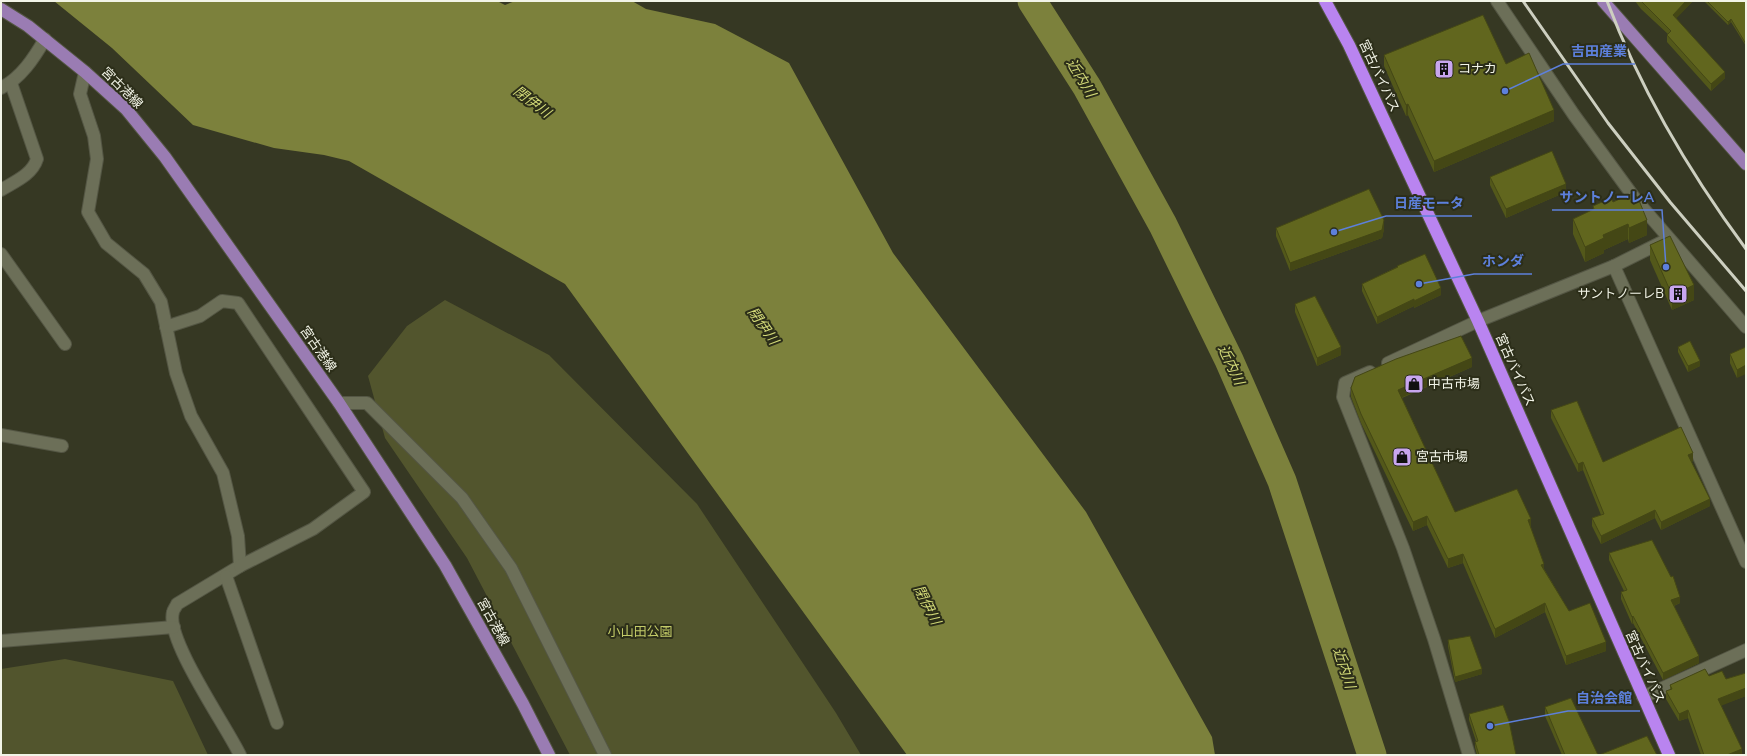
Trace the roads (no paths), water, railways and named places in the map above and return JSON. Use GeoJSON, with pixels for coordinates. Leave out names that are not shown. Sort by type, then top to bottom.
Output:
{"type":"FeatureCollection","features":[{"type":"Feature","properties":{"kind":"highway","name":"宮古バイパス"},"geometry":{"type":"LineString","coordinates":[[1325,1],[1350,45],[1478,320],[1669,755]]}},
{"type":"Feature","properties":{"kind":"main road"},"geometry":{"type":"LineString","coordinates":[[1603,1],[1746,164]]}},
{"type":"Feature","properties":{"kind":"main road","name":"宮古港線"},"geometry":{"type":"LineString","coordinates":[[1,9],[45,39],[85,72],[126,109],[165,157],[339,403],[445,565],[523,704],[549,755]]}},
{"type":"Feature","properties":{"kind":"street"},"geometry":{"type":"LineString","coordinates":[[1497,1],[1579,121],[1636,200],[1668,239],[1746,327]]}},
{"type":"Feature","properties":{"kind":"street"},"geometry":{"type":"LineString","coordinates":[[1,190],[25,175],[35,166],[37,159],[6,86],[35,58],[45,39]]}},
{"type":"Feature","properties":{"kind":"street"},"geometry":{"type":"LineString","coordinates":[[85,72],[80,94],[94,136],[97,159],[88,212],[106,243],[144,274],[161,302],[176,373],[190,416],[223,473],[238,536],[240,566]]}},
{"type":"Feature","properties":{"kind":"street"},"geometry":{"type":"LineString","coordinates":[[1469,755],[1434,639],[1403,548],[1343,398],[1345,383],[1478,320],[1614,266],[1668,239]]}},
{"type":"Feature","properties":{"kind":"street"},"geometry":{"type":"LineString","coordinates":[[1,254],[65,344]]}},
{"type":"Feature","properties":{"kind":"street"},"geometry":{"type":"LineString","coordinates":[[1614,266],[1741,538],[1746,562]]}},
{"type":"Feature","properties":{"kind":"street"},"geometry":{"type":"LineString","coordinates":[[166,327],[200,316],[222,302],[238,303],[364,492],[313,529],[240,566],[226,576],[177,604],[172,613],[174,627],[186,660],[240,755]]}},
{"type":"Feature","properties":{"kind":"street"},"geometry":{"type":"LineString","coordinates":[[339,403],[367,403],[462,498],[511,568],[605,755]]}},
{"type":"Feature","properties":{"kind":"street"},"geometry":{"type":"LineString","coordinates":[[1,435],[62,446]]}},
{"type":"Feature","properties":{"kind":"street"},"geometry":{"type":"LineString","coordinates":[[226,576],[277,723]]}},
{"type":"Feature","properties":{"kind":"street"},"geometry":{"type":"LineString","coordinates":[[1,641],[174,627]]}},
{"type":"Feature","properties":{"kind":"street"},"geometry":{"type":"LineString","coordinates":[[1643,697],[1746,650]]}},
{"type":"Feature","properties":{"kind":"water","name":"閉伊川"},"geometry":{"type":"Polygon","coordinates":[[[54,1],[497,1],[505,5],[515,1],[632,1],[646,9],[715,24],[789,63],[893,253],[1086,512],[1212,737],[1215,755],[907,755],[565,284],[349,161],[324,155],[274,148],[193,125],[112,48],[54,1]]]}},
{"type":"Feature","properties":{"kind":"waterway","name":"近内川"},"geometry":{"type":"LineString","coordinates":[[1032,1],[1087,87],[1163,225],[1229,360],[1282,481],[1372,755]]}},
{"type":"Feature","properties":{"kind":"railway"},"geometry":{"type":"LineString","coordinates":[[1523,1],[1608,123],[1670,202],[1746,291]]}},
{"type":"Feature","properties":{"kind":"railway"},"geometry":{"type":"LineString","coordinates":[[1607,1],[1635,67],[1668,130],[1705,190],[1746,249]]}},
{"type":"Feature","properties":{"kind":"place","name":"コナカ"},"geometry":{"type":"Point","coordinates":[1444,69]}},
{"type":"Feature","properties":{"kind":"place","name":"吉田産業"},"geometry":{"type":"Point","coordinates":[1505,91]}},
{"type":"Feature","properties":{"kind":"place","name":"日産モータ"},"geometry":{"type":"Point","coordinates":[1334,232]}},
{"type":"Feature","properties":{"kind":"place","name":"サントノーレA"},"geometry":{"type":"Point","coordinates":[1666,267]}},
{"type":"Feature","properties":{"kind":"place","name":"ホンダ"},"geometry":{"type":"Point","coordinates":[1419,284]}},
{"type":"Feature","properties":{"kind":"place","name":"サントノーレB"},"geometry":{"type":"Point","coordinates":[1678,294]}},
{"type":"Feature","properties":{"kind":"place","name":"中古市場"},"geometry":{"type":"Point","coordinates":[1414,384]}},
{"type":"Feature","properties":{"kind":"place","name":"宮古市場"},"geometry":{"type":"Point","coordinates":[1402,457]}},
{"type":"Feature","properties":{"kind":"place","name":"自治会館"},"geometry":{"type":"Point","coordinates":[1490,726]}},
{"type":"Feature","properties":{"kind":"park label","name":"小山田公園"},"geometry":{"type":"Point","coordinates":[640,632]}}]}
